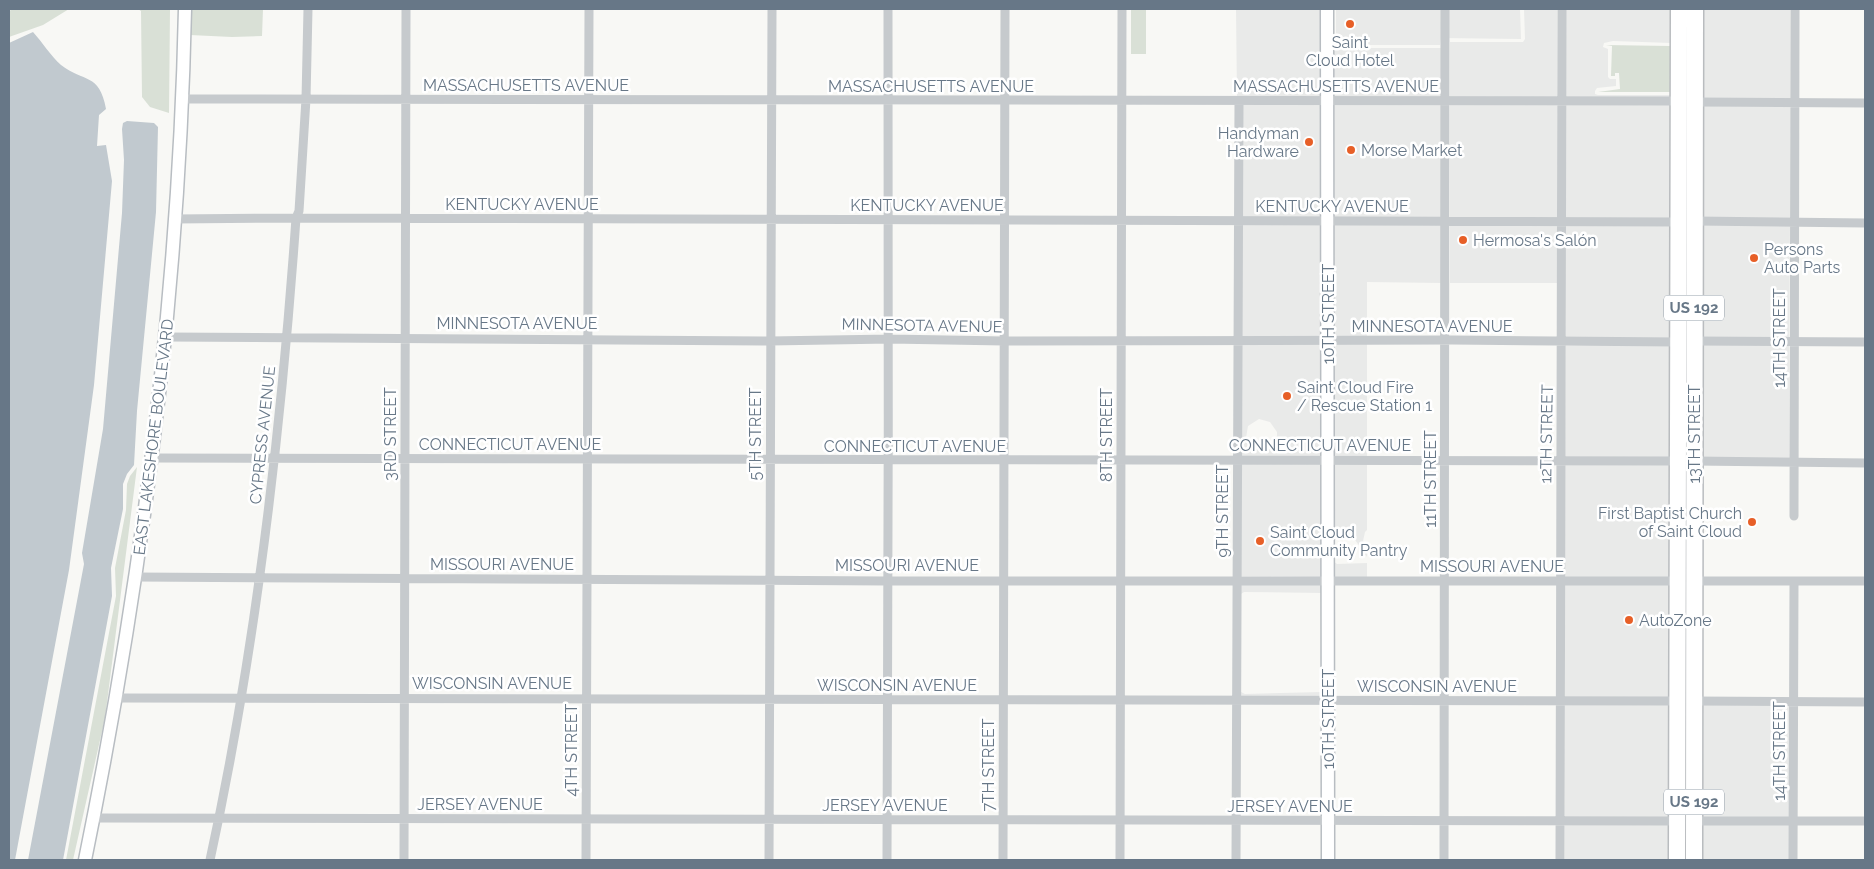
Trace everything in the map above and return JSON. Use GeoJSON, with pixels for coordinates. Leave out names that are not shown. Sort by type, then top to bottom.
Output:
{"type":"FeatureCollection","features":[{"type":"Feature","properties":{"kind":"highway"},"geometry":{"type":"LineString","coordinates":[[1679,9],[1679,42],[1687,102]]}},
{"type":"Feature","properties":{"kind":"highway"},"geometry":{"type":"LineString","coordinates":[[1687,222],[1685,172],[1687,163],[1687,102],[1695,9]]}},
{"type":"Feature","properties":{"kind":"highway","name":"US 192"},"geometry":{"type":"LineString","coordinates":[[1687,222],[1679,284],[1685,294],[1687,342]]}},
{"type":"Feature","properties":{"kind":"highway","name":"13TH STREET"},"geometry":{"type":"LineString","coordinates":[[1678,860],[1686,821],[1694,725],[1678,675],[1686,581],[1694,526],[1686,461],[1684,416],[1678,403],[1694,294],[1687,222]]}},
{"type":"Feature","properties":{"kind":"highway","name":"13TH STREET"},"geometry":{"type":"LineString","coordinates":[[1687,342],[1694,411],[1686,461],[1678,553],[1686,571],[1686,581],[1694,608],[1686,701],[1686,821],[1694,860]]}},
{"type":"Feature","properties":{"kind":"street","name":"EAST LAKESHORE BOULEVARD"},"geometry":{"type":"LineString","coordinates":[[85,860],[116,698],[152,458],[166,337],[175,219],[183,100],[185,9]]}},
{"type":"Feature","properties":{"kind":"street","name":"CYPRESS AVENUE"},"geometry":{"type":"LineString","coordinates":[[210,860],[220,819],[261,578],[275,458],[296,218],[299,211],[306,99],[308,9]]}},
{"type":"Feature","properties":{"kind":"street","name":"3RD STREET"},"geometry":{"type":"LineString","coordinates":[[404,860],[406,9]]}},
{"type":"Feature","properties":{"kind":"street","name":"4TH STREET"},"geometry":{"type":"LineString","coordinates":[[586,860],[589,9]]}},
{"type":"Feature","properties":{"kind":"street","name":"5TH STREET"},"geometry":{"type":"LineString","coordinates":[[769,860],[772,9]]}},
{"type":"Feature","properties":{"kind":"street"},"geometry":{"type":"LineString","coordinates":[[887,860],[887,581],[890,339],[888,9]]}},
{"type":"Feature","properties":{"kind":"street","name":"7TH STREET"},"geometry":{"type":"LineString","coordinates":[[1003,860],[1005,9]]}},
{"type":"Feature","properties":{"kind":"street","name":"8TH STREET"},"geometry":{"type":"LineString","coordinates":[[1120,860],[1122,9]]}},
{"type":"Feature","properties":{"kind":"street","name":"10TH STREET"},"geometry":{"type":"LineString","coordinates":[[1327,9],[1328,860]]}},
{"type":"Feature","properties":{"kind":"street","name":"11TH STREET"},"geometry":{"type":"LineString","coordinates":[[1444,860],[1445,9]]}},
{"type":"Feature","properties":{"kind":"street","name":"12TH STREET"},"geometry":{"type":"LineString","coordinates":[[1560,860],[1562,9]]}},
{"type":"Feature","properties":{"kind":"street","name":"14TH STREET"},"geometry":{"type":"LineString","coordinates":[[1794,516],[1795,9]]}},
{"type":"Feature","properties":{"kind":"street","name":"MASSACHUSETTS AVENUE"},"geometry":{"type":"LineString","coordinates":[[183,100],[1865,103]]}},
{"type":"Feature","properties":{"kind":"street","name":"9TH STREET"},"geometry":{"type":"LineString","coordinates":[[1236,860],[1239,101]]}},
{"type":"Feature","properties":{"kind":"street","name":"KENTUCKY AVENUE"},"geometry":{"type":"LineString","coordinates":[[175,219],[1865,223]]}},
{"type":"Feature","properties":{"kind":"street","name":"MINNESOTA AVENUE"},"geometry":{"type":"LineString","coordinates":[[166,337],[1004,341],[1446,340],[1865,342]]}},
{"type":"Feature","properties":{"kind":"street","name":"CONNECTICUT AVENUE"},"geometry":{"type":"LineString","coordinates":[[152,458],[588,458],[1004,461],[1445,460],[1865,463]]}},
{"type":"Feature","properties":{"kind":"street","name":"MISSOURI AVENUE"},"geometry":{"type":"LineString","coordinates":[[135,577],[887,581],[1865,582]]}},
{"type":"Feature","properties":{"kind":"street","name":"14TH STREET"},"geometry":{"type":"LineString","coordinates":[[1793,860],[1794,582]]}},
{"type":"Feature","properties":{"kind":"street","name":"WISCONSIN AVENUE"},"geometry":{"type":"LineString","coordinates":[[116,698],[1865,702]]}},
{"type":"Feature","properties":{"kind":"street","name":"JERSEY AVENUE"},"geometry":{"type":"LineString","coordinates":[[93,818],[887,821],[1865,821]]}},
{"type":"Feature","properties":{"kind":"shaded area"},"geometry":{"type":"Polygon","coordinates":[[[13,9],[69,9],[43,25],[9,37],[9,11],[13,9]]]}},
{"type":"Feature","properties":{"kind":"shaded area"},"geometry":{"type":"Polygon","coordinates":[[[138,9],[170,9],[169,113],[150,107],[142,97],[141,11],[138,9]]]}},
{"type":"Feature","properties":{"kind":"shaded area"},"geometry":{"type":"Polygon","coordinates":[[[191,9],[263,9],[262,36],[190,35],[191,9]]]}},
{"type":"Feature","properties":{"kind":"shaded area"},"geometry":{"type":"Polygon","coordinates":[[[1131,9],[1146,9],[1146,54],[1131,54],[1131,9]]]}},
{"type":"Feature","properties":{"kind":"shaded area"},"geometry":{"type":"Polygon","coordinates":[[[1236,9],[1323,9],[1323,97],[1237,97],[1236,9]]]}},
{"type":"Feature","properties":{"kind":"shaded area"},"geometry":{"type":"Polygon","coordinates":[[[1336,9],[1520,9],[1521,39],[1441,38],[1440,45],[1336,45],[1336,9]]]}},
{"type":"Feature","properties":{"kind":"shaded area"},"geometry":{"type":"Polygon","coordinates":[[[1524,9],[1557,9],[1557,97],[1450,97],[1450,42],[1523,42],[1525,39],[1524,9]]]}},
{"type":"Feature","properties":{"kind":"shaded area"},"geometry":{"type":"Polygon","coordinates":[[[1566,9],[1671,9],[1671,43],[1613,41],[1604,43],[1603,47],[1608,49],[1608,77],[1616,79],[1616,86],[1597,88],[1595,94],[1671,95],[1671,97],[1566,97],[1566,9]]]}},
{"type":"Feature","properties":{"kind":"shaded area"},"geometry":{"type":"Polygon","coordinates":[[[1701,9],[1790,9],[1790,99],[1701,98],[1701,9]]]}},
{"type":"Feature","properties":{"kind":"shaded area"},"geometry":{"type":"Polygon","coordinates":[[[33,32],[61,65],[69,71],[90,80],[99,89],[106,109],[99,115],[97,146],[106,145],[112,181],[94,385],[69,570],[15,860],[9,860],[9,43],[33,32]]]}},
{"type":"Feature","properties":{"kind":"shaded area"},"geometry":{"type":"Polygon","coordinates":[[[1333,45],[1335,48],[1441,48],[1442,97],[1332,97],[1333,45]]]}},
{"type":"Feature","properties":{"kind":"shaded area"},"geometry":{"type":"Polygon","coordinates":[[[1606,45],[1670,46],[1670,92],[1598,92],[1620,89],[1619,73],[1611,76],[1612,46],[1606,45]]]}},
{"type":"Feature","properties":{"kind":"shaded area"},"geometry":{"type":"Polygon","coordinates":[[[1324,104],[1324,217],[1242,217],[1243,105],[1324,104]]]}},
{"type":"Feature","properties":{"kind":"shaded area"},"geometry":{"type":"Polygon","coordinates":[[[1332,104],[1442,105],[1442,217],[1333,217],[1332,104]]]}},
{"type":"Feature","properties":{"kind":"shaded area"},"geometry":{"type":"Polygon","coordinates":[[[1450,105],[1557,105],[1557,218],[1450,217],[1450,105]]]}},
{"type":"Feature","properties":{"kind":"shaded area"},"geometry":{"type":"Polygon","coordinates":[[[1566,105],[1671,105],[1670,218],[1566,218],[1566,105]]]}},
{"type":"Feature","properties":{"kind":"shaded area"},"geometry":{"type":"Polygon","coordinates":[[[1701,106],[1790,107],[1790,219],[1701,218],[1701,106]]]}},
{"type":"Feature","properties":{"kind":"shaded area"},"geometry":{"type":"Polygon","coordinates":[[[127,121],[154,123],[158,127],[156,212],[137,411],[134,465],[127,474],[123,484],[123,509],[111,568],[112,596],[63,860],[28,860],[84,564],[82,553],[103,429],[122,213],[124,160],[122,129],[123,123],[127,121]]]}},
{"type":"Feature","properties":{"kind":"shaded area"},"geometry":{"type":"Polygon","coordinates":[[[1324,224],[1324,337],[1242,337],[1242,225],[1324,224]]]}},
{"type":"Feature","properties":{"kind":"shaded area"},"geometry":{"type":"Polygon","coordinates":[[[1333,224],[1442,225],[1441,283],[1367,282],[1367,337],[1332,337],[1333,224]]]}},
{"type":"Feature","properties":{"kind":"shaded area"},"geometry":{"type":"Polygon","coordinates":[[[1450,225],[1557,225],[1557,283],[1450,283],[1450,225]]]}},
{"type":"Feature","properties":{"kind":"shaded area"},"geometry":{"type":"Polygon","coordinates":[[[1566,225],[1670,226],[1670,338],[1566,338],[1566,225]]]}},
{"type":"Feature","properties":{"kind":"shaded area"},"geometry":{"type":"Polygon","coordinates":[[[1701,225],[1790,226],[1789,338],[1700,338],[1701,225]]]}},
{"type":"Feature","properties":{"kind":"shaded area"},"geometry":{"type":"Polygon","coordinates":[[[1242,344],[1324,344],[1324,457],[1241,457],[1242,344]],[[1259,419],[1248,426],[1246,438],[1248,444],[1253,448],[1265,450],[1275,444],[1277,432],[1270,422],[1259,419]]]}},
{"type":"Feature","properties":{"kind":"shaded area"},"geometry":{"type":"Polygon","coordinates":[[[1332,344],[1367,344],[1367,457],[1332,457],[1332,344]]]}},
{"type":"Feature","properties":{"kind":"shaded area"},"geometry":{"type":"Polygon","coordinates":[[[1700,345],[1789,345],[1790,459],[1700,458],[1700,345]]]}},
{"type":"Feature","properties":{"kind":"shaded area"},"geometry":{"type":"Polygon","coordinates":[[[1566,346],[1670,346],[1670,457],[1565,457],[1566,346]]]}},
{"type":"Feature","properties":{"kind":"shaded area"},"geometry":{"type":"Polygon","coordinates":[[[1241,464],[1324,465],[1323,577],[1241,576],[1241,464]]]}},
{"type":"Feature","properties":{"kind":"shaded area"},"geometry":{"type":"Polygon","coordinates":[[[1367,464],[1367,530],[1363,541],[1367,545],[1367,557],[1349,531],[1337,530],[1333,533],[1333,561],[1337,564],[1367,563],[1367,577],[1332,577],[1332,465],[1367,464]]]}},
{"type":"Feature","properties":{"kind":"shaded area"},"geometry":{"type":"Polygon","coordinates":[[[1565,465],[1670,465],[1669,578],[1565,578],[1565,465]]]}},
{"type":"Feature","properties":{"kind":"shaded area"},"geometry":{"type":"Polygon","coordinates":[[[137,467],[105,718],[73,860],[66,860],[116,596],[115,568],[126,510],[127,484],[137,467]]]}},
{"type":"Feature","properties":{"kind":"shaded area"},"geometry":{"type":"Polygon","coordinates":[[[1241,584],[1323,585],[1324,697],[1241,697],[1241,692],[1245,694],[1322,692],[1322,593],[1244,592],[1241,594],[1241,584]]]}},
{"type":"Feature","properties":{"kind":"shaded area"},"geometry":{"type":"Polygon","coordinates":[[[1565,585],[1669,585],[1669,698],[1565,698],[1565,585]]]}},
{"type":"Feature","properties":{"kind":"shaded area"},"geometry":{"type":"Polygon","coordinates":[[[1565,705],[1669,705],[1668,818],[1565,818],[1565,705]]]}},
{"type":"Feature","properties":{"kind":"shaded area"},"geometry":{"type":"Polygon","coordinates":[[[1700,705],[1790,706],[1789,860],[1700,860],[1700,705]]]}},
{"type":"Feature","properties":{"kind":"shaded area"},"geometry":{"type":"Polygon","coordinates":[[[1565,825],[1668,825],[1668,860],[1565,860],[1565,825]]]}},
{"type":"Feature","properties":{"kind":"place","name":"Saint Cloud Hotel"},"geometry":{"type":"Point","coordinates":[1350,24]}},
{"type":"Feature","properties":{"kind":"place","name":"Handyman Hardware"},"geometry":{"type":"Point","coordinates":[1309,142]}},
{"type":"Feature","properties":{"kind":"place","name":"Morse Market"},"geometry":{"type":"Point","coordinates":[1351,150]}},
{"type":"Feature","properties":{"kind":"place","name":"Hermosa's Salón"},"geometry":{"type":"Point","coordinates":[1463,240]}},
{"type":"Feature","properties":{"kind":"place","name":"Persons Auto Parts"},"geometry":{"type":"Point","coordinates":[1754,258]}},
{"type":"Feature","properties":{"kind":"place","name":"Saint Cloud Fire / Rescue Station 1"},"geometry":{"type":"Point","coordinates":[1287,396]}},
{"type":"Feature","properties":{"kind":"place","name":"First Baptist Church of Saint Cloud"},"geometry":{"type":"Point","coordinates":[1752,522]}},
{"type":"Feature","properties":{"kind":"place","name":"Saint Cloud Community Pantry"},"geometry":{"type":"Point","coordinates":[1260,541]}},
{"type":"Feature","properties":{"kind":"place","name":"AutoZone"},"geometry":{"type":"Point","coordinates":[1629,620]}}]}
